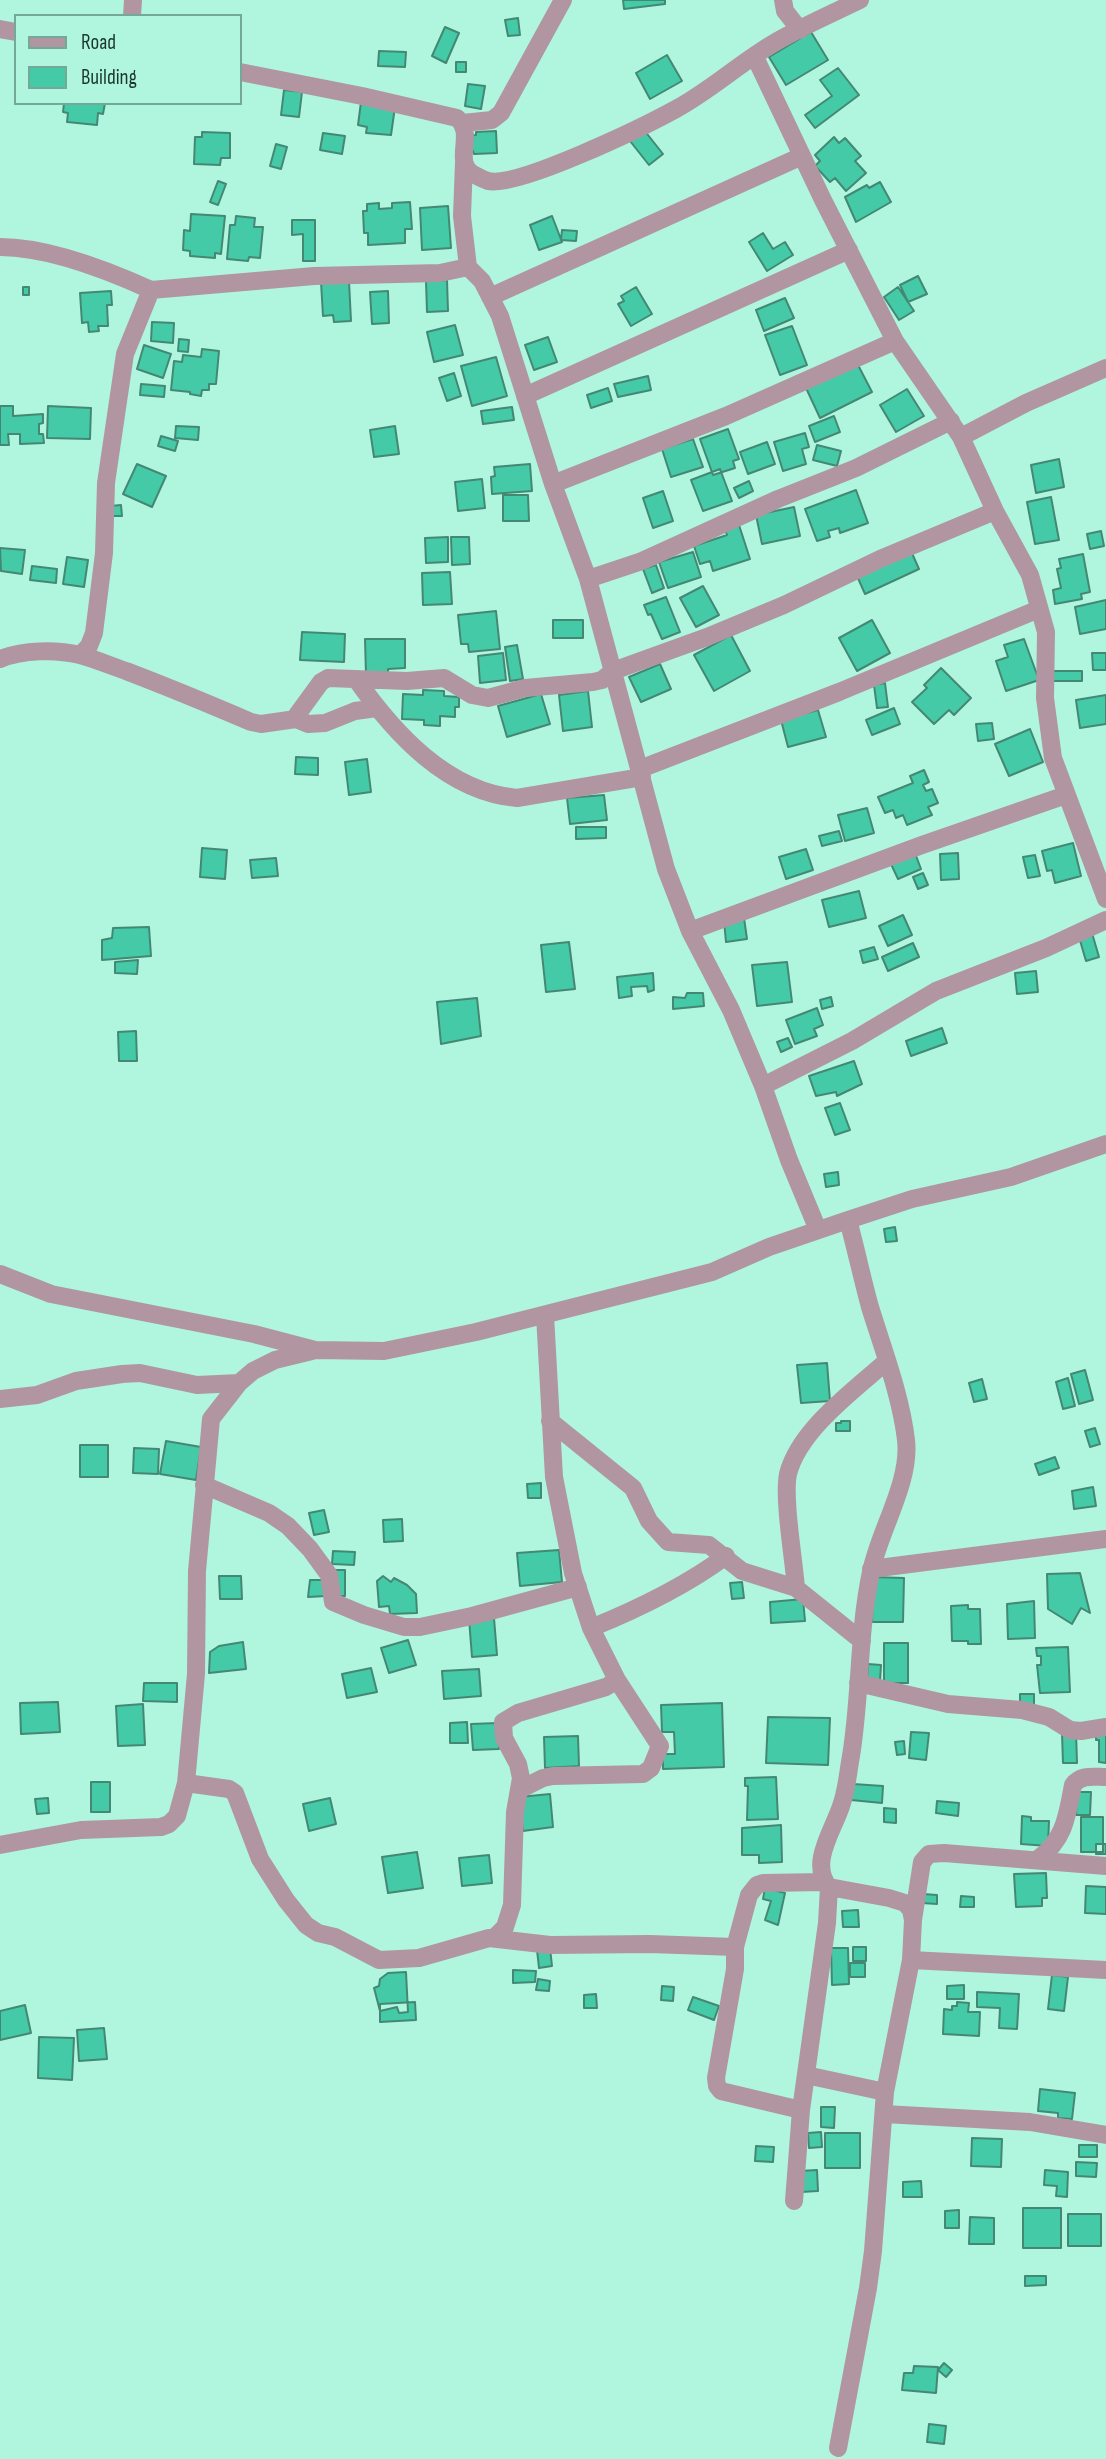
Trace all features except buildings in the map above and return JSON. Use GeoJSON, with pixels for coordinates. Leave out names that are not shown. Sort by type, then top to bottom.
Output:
{"type":"FeatureCollection","features":[{"type":"Feature","properties":{"kind":"street"},"geometry":{"type":"LineString","coordinates":[[463,123],[492,120],[501,113],[563,0]]}},
{"type":"Feature","properties":{"kind":"street"},"geometry":{"type":"LineString","coordinates":[[783,0],[785,11],[800,30]]}},
{"type":"Feature","properties":{"kind":"street"},"geometry":{"type":"LineString","coordinates":[[464,162],[471,173],[489,181],[508,180],[541,170],[677,109],[772,44],[851,2]]}},
{"type":"Feature","properties":{"kind":"street"},"geometry":{"type":"LineString","coordinates":[[755,57],[895,341],[961,438],[995,511],[1030,575],[1046,632],[1045,698],[1054,758],[1106,899]]}},
{"type":"Feature","properties":{"kind":"street"},"geometry":{"type":"LineString","coordinates":[[242,72],[362,96],[457,118],[463,123],[466,130],[462,216],[468,267],[482,281],[500,316],[553,484],[588,579],[666,869],[690,931],[731,1010],[818,1230]]}},
{"type":"Feature","properties":{"kind":"street"},"geometry":{"type":"LineString","coordinates":[[490,297],[802,156]]}},
{"type":"Feature","properties":{"kind":"street"},"geometry":{"type":"LineString","coordinates":[[0,247],[20,247],[51,255],[131,281],[150,290],[314,276],[440,274],[468,267]]}},
{"type":"Feature","properties":{"kind":"street"},"geometry":{"type":"LineString","coordinates":[[525,396],[849,250]]}},
{"type":"Feature","properties":{"kind":"street"},"geometry":{"type":"LineString","coordinates":[[80,655],[89,646],[94,633],[104,553],[106,483],[125,354],[150,290]]}},
{"type":"Feature","properties":{"kind":"street"},"geometry":{"type":"LineString","coordinates":[[553,484],[726,416],[895,341]]}},
{"type":"Feature","properties":{"kind":"street"},"geometry":{"type":"LineString","coordinates":[[961,438],[1026,403],[1106,368]]}},
{"type":"Feature","properties":{"kind":"street"},"geometry":{"type":"LineString","coordinates":[[588,579],[642,561],[778,499],[856,468],[951,421]]}},
{"type":"Feature","properties":{"kind":"street"},"geometry":{"type":"LineString","coordinates":[[294,719],[324,680],[407,681],[443,678],[472,695],[488,698],[525,688],[602,680],[612,671],[745,622],[880,559],[995,511]]}},
{"type":"Feature","properties":{"kind":"street"},"geometry":{"type":"LineString","coordinates":[[356,679],[377,708],[422,756],[445,772],[505,797],[517,798],[641,773],[1039,609]]}},
{"type":"Feature","properties":{"kind":"street"},"geometry":{"type":"LineString","coordinates":[[0,659],[34,652],[80,655],[261,724],[294,719],[308,724],[325,723],[355,711],[377,708]]}},
{"type":"Feature","properties":{"kind":"street"},"geometry":{"type":"LineString","coordinates":[[690,931],[1066,795]]}},
{"type":"Feature","properties":{"kind":"street"},"geometry":{"type":"LineString","coordinates":[[763,1086],[852,1041],[936,991],[1046,947],[1106,919]]}},
{"type":"Feature","properties":{"kind":"street"},"geometry":{"type":"LineString","coordinates":[[0,1274],[51,1294],[254,1334],[315,1350],[384,1351],[545,1315],[712,1272],[769,1247],[912,1199],[1011,1177],[1106,1144]]}},
{"type":"Feature","properties":{"kind":"street"},"geometry":{"type":"LineString","coordinates":[[794,2201],[801,2110],[827,1923],[827,1885],[822,1857],[843,1802],[855,1730],[871,1569],[901,1482],[906,1441],[848,1220]]}},
{"type":"Feature","properties":{"kind":"street"},"geometry":{"type":"LineString","coordinates":[[521,1789],[543,1778],[643,1774],[648,1772],[659,1750],[659,1741],[617,1680],[590,1628],[578,1587],[554,1477],[545,1315]]}},
{"type":"Feature","properties":{"kind":"street"},"geometry":{"type":"LineString","coordinates":[[0,1845],[81,1830],[165,1826],[177,1816],[186,1783],[195,1674],[197,1571],[211,1419],[239,1383],[253,1371],[275,1360],[315,1350]]}},
{"type":"Feature","properties":{"kind":"street"},"geometry":{"type":"LineString","coordinates":[[796,1588],[787,1484],[791,1466],[806,1438],[824,1416],[887,1361]]}},
{"type":"Feature","properties":{"kind":"street"},"geometry":{"type":"LineString","coordinates":[[0,1399],[37,1395],[76,1381],[122,1374],[141,1373],[197,1385],[239,1383]]}},
{"type":"Feature","properties":{"kind":"street"},"geometry":{"type":"LineString","coordinates":[[550,1421],[633,1488],[649,1521],[664,1539],[672,1544],[709,1545],[742,1571],[796,1588],[862,1641]]}},
{"type":"Feature","properties":{"kind":"street"},"geometry":{"type":"LineString","coordinates":[[204,1485],[269,1513],[288,1526],[310,1549],[329,1576],[333,1602],[363,1615],[404,1627],[420,1627],[472,1616],[578,1587]]}},
{"type":"Feature","properties":{"kind":"street"},"geometry":{"type":"LineString","coordinates":[[871,1569],[1106,1539]]}},
{"type":"Feature","properties":{"kind":"street"},"geometry":{"type":"LineString","coordinates":[[590,1628],[633,1611],[697,1577],[726,1556]]}},
{"type":"Feature","properties":{"kind":"street"},"geometry":{"type":"LineString","coordinates":[[494,1938],[505,1927],[512,1905],[515,1812],[521,1789],[518,1764],[504,1738],[503,1722],[518,1713],[606,1687],[617,1680]]}},
{"type":"Feature","properties":{"kind":"street"},"geometry":{"type":"LineString","coordinates":[[858,1683],[948,1704],[1022,1710],[1049,1717],[1070,1730],[1106,1727]]}},
{"type":"Feature","properties":{"kind":"street"},"geometry":{"type":"LineString","coordinates":[[1038,1859],[1054,1845],[1065,1824],[1076,1780],[1083,1777],[1106,1777]]}},
{"type":"Feature","properties":{"kind":"street"},"geometry":{"type":"LineString","coordinates":[[186,1783],[229,1789],[235,1793],[260,1859],[271,1879],[306,1925],[379,1961],[419,1958],[494,1938],[550,1945],[735,1947]]}},
{"type":"Feature","properties":{"kind":"street"},"geometry":{"type":"LineString","coordinates":[[838,2448],[870,2276],[886,2092],[911,1960],[913,1920],[922,1862],[929,1854],[944,1853],[1106,1866]]}},
{"type":"Feature","properties":{"kind":"street"},"geometry":{"type":"LineString","coordinates":[[801,2110],[721,2091],[717,2086],[716,2078],[735,1969],[735,1947],[750,1895],[757,1885],[771,1882],[827,1885],[905,1903],[911,1910],[913,1920]]}},
{"type":"Feature","properties":{"kind":"street"},"geometry":{"type":"LineString","coordinates":[[911,1960],[1106,1970]]}},
{"type":"Feature","properties":{"kind":"street"},"geometry":{"type":"LineString","coordinates":[[806,2075],[886,2092]]}},
{"type":"Feature","properties":{"kind":"street"},"geometry":{"type":"LineString","coordinates":[[884,2114],[1030,2122],[1106,2135]]}}]}
